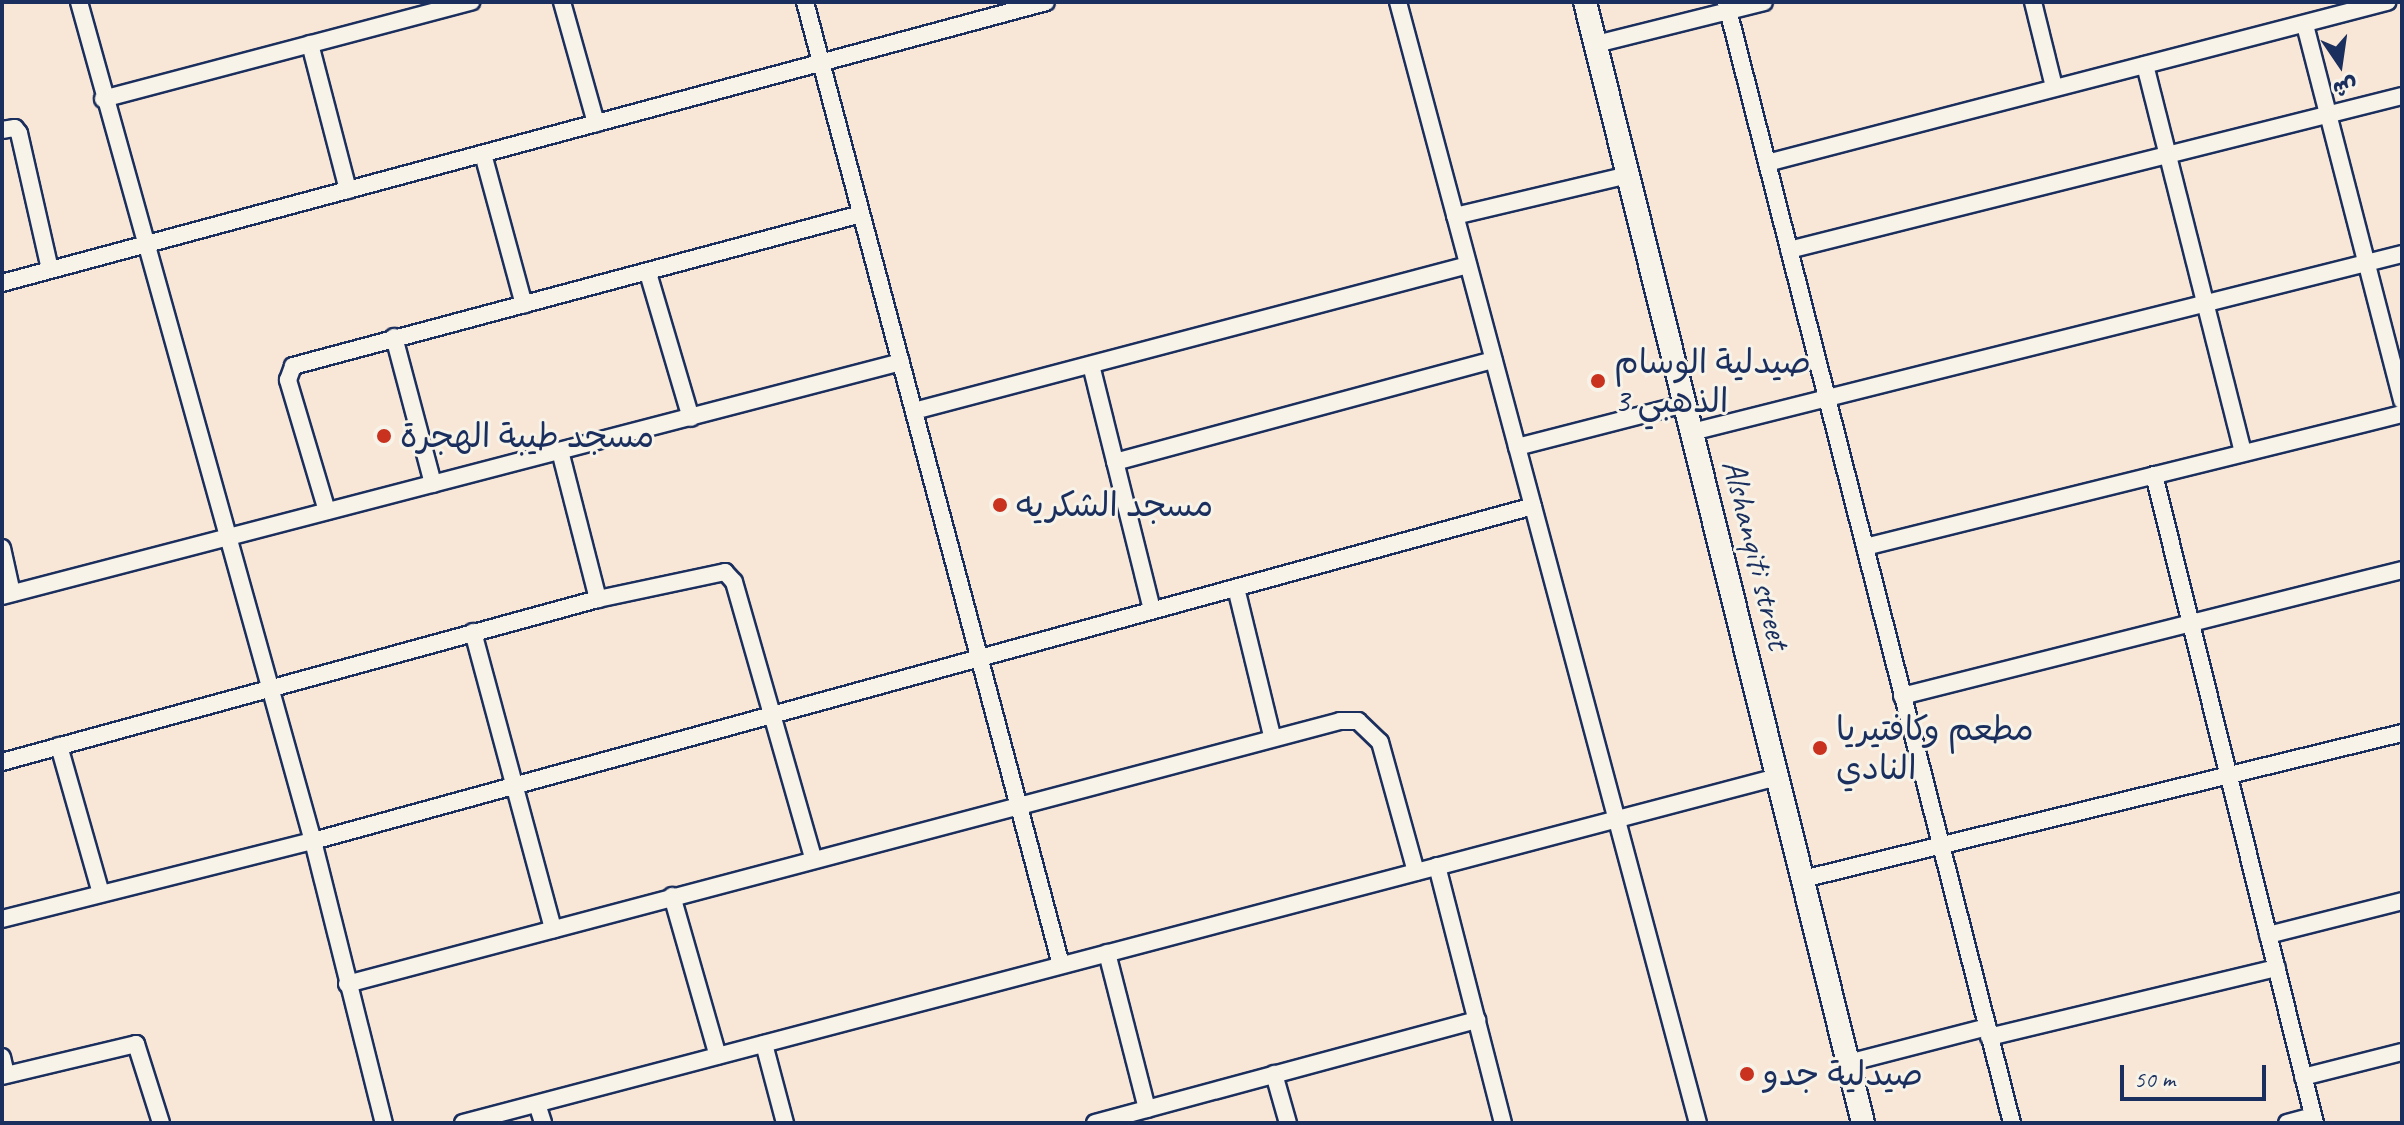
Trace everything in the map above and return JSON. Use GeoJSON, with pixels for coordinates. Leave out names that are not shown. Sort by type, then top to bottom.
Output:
{"type":"FeatureCollection","features":[{"type":"Feature","properties":{"kind":"street"},"geometry":{"type":"LineString","coordinates":[[79,2],[225,538],[313,841],[384,1123]]}},
{"type":"Feature","properties":{"kind":"street"},"geometry":{"type":"LineString","coordinates":[[103,99],[310,44],[437,6],[471,2]]}},
{"type":"Feature","properties":{"kind":"street"},"geometry":{"type":"LineString","coordinates":[[562,2],[596,123]]}},
{"type":"Feature","properties":{"kind":"street"},"geometry":{"type":"LineString","coordinates":[[805,2],[1061,965]]}},
{"type":"Feature","properties":{"kind":"street"},"geometry":{"type":"LineString","coordinates":[[2,283],[1046,2]]}},
{"type":"Feature","properties":{"kind":"street"},"geometry":{"type":"LineString","coordinates":[[1398,2],[1695,1122]]}},
{"type":"Feature","properties":{"kind":"street","name":"Alshanqiti street"},"geometry":{"type":"LineString","coordinates":[[1585,2],[1863,1123]]}},
{"type":"Feature","properties":{"kind":"street"},"geometry":{"type":"LineString","coordinates":[[1596,44],[1727,6],[1764,2]]}},
{"type":"Feature","properties":{"kind":"street"},"geometry":{"type":"LineString","coordinates":[[2033,2],[2054,87]]}},
{"type":"Feature","properties":{"kind":"street"},"geometry":{"type":"LineString","coordinates":[[1767,163],[2387,2]]}},
{"type":"Feature","properties":{"kind":"street"},"geometry":{"type":"LineString","coordinates":[[1727,6],[2012,1123]]}},
{"type":"Feature","properties":{"kind":"street"},"geometry":{"type":"LineString","coordinates":[[2305,25],[2402,401]]}},
{"type":"Feature","properties":{"kind":"street"},"geometry":{"type":"LineString","coordinates":[[310,44],[348,190]]}},
{"type":"Feature","properties":{"kind":"street"},"geometry":{"type":"LineString","coordinates":[[2145,65],[2243,453]]}},
{"type":"Feature","properties":{"kind":"street"},"geometry":{"type":"LineString","coordinates":[[1789,250],[2402,96]]}},
{"type":"Feature","properties":{"kind":"street"},"geometry":{"type":"LineString","coordinates":[[2,130],[15,128],[19,133],[50,270]]}},
{"type":"Feature","properties":{"kind":"street"},"geometry":{"type":"LineString","coordinates":[[483,154],[524,305]]}},
{"type":"Feature","properties":{"kind":"street"},"geometry":{"type":"LineString","coordinates":[[1455,216],[1628,175]]}},
{"type":"Feature","properties":{"kind":"street"},"geometry":{"type":"LineString","coordinates":[[327,511],[288,373],[299,363],[648,273],[861,214]]}},
{"type":"Feature","properties":{"kind":"street"},"geometry":{"type":"LineString","coordinates":[[1692,432],[2402,254]]}},
{"type":"Feature","properties":{"kind":"street"},"geometry":{"type":"LineString","coordinates":[[914,411],[1468,265]]}},
{"type":"Feature","properties":{"kind":"street"},"geometry":{"type":"LineString","coordinates":[[648,273],[691,418]]}},
{"type":"Feature","properties":{"kind":"street"},"geometry":{"type":"LineString","coordinates":[[394,337],[433,484]]}},
{"type":"Feature","properties":{"kind":"street"},"geometry":{"type":"LineString","coordinates":[[1115,462],[1494,360]]}},
{"type":"Feature","properties":{"kind":"street"},"geometry":{"type":"LineString","coordinates":[[2,548],[7,595],[901,362]]}},
{"type":"Feature","properties":{"kind":"street"},"geometry":{"type":"LineString","coordinates":[[1091,365],[1152,609]]}},
{"type":"Feature","properties":{"kind":"street"},"geometry":{"type":"LineString","coordinates":[[1517,447],[1685,404]]}},
{"type":"Feature","properties":{"kind":"street"},"geometry":{"type":"LineString","coordinates":[[1865,547],[2402,414]]}},
{"type":"Feature","properties":{"kind":"street"},"geometry":{"type":"LineString","coordinates":[[560,451],[598,599]]}},
{"type":"Feature","properties":{"kind":"street"},"geometry":{"type":"LineString","coordinates":[[2154,475],[2314,1120],[2287,1123]]}},
{"type":"Feature","properties":{"kind":"street"},"geometry":{"type":"LineString","coordinates":[[2,919],[313,841],[512,782],[1533,506]]}},
{"type":"Feature","properties":{"kind":"street"},"geometry":{"type":"LineString","coordinates":[[1902,696],[2402,570]]}},
{"type":"Feature","properties":{"kind":"street"},"geometry":{"type":"LineString","coordinates":[[2,762],[598,599],[725,572],[734,582],[813,858]]}},
{"type":"Feature","properties":{"kind":"street"},"geometry":{"type":"LineString","coordinates":[[1236,588],[1272,736]]}},
{"type":"Feature","properties":{"kind":"street"},"geometry":{"type":"LineString","coordinates":[[473,632],[553,929]]}},
{"type":"Feature","properties":{"kind":"street"},"geometry":{"type":"LineString","coordinates":[[347,984],[1018,802],[1340,721],[1358,721],[1370,729],[1380,742],[1416,872]]}},
{"type":"Feature","properties":{"kind":"street"},"geometry":{"type":"LineString","coordinates":[[1803,879],[2402,733]]}},
{"type":"Feature","properties":{"kind":"street"},"geometry":{"type":"LineString","coordinates":[[59,746],[101,893]]}},
{"type":"Feature","properties":{"kind":"street"},"geometry":{"type":"LineString","coordinates":[[463,1123],[1777,777]]}},
{"type":"Feature","properties":{"kind":"street"},"geometry":{"type":"LineString","coordinates":[[1437,866],[1503,1123]]}},
{"type":"Feature","properties":{"kind":"street"},"geometry":{"type":"LineString","coordinates":[[672,896],[718,1056]]}},
{"type":"Feature","properties":{"kind":"street"},"geometry":{"type":"LineString","coordinates":[[2268,935],[2402,901]]}},
{"type":"Feature","properties":{"kind":"street"},"geometry":{"type":"LineString","coordinates":[[1107,953],[1147,1109]]}},
{"type":"Feature","properties":{"kind":"street"},"geometry":{"type":"LineString","coordinates":[[1848,1063],[2277,968]]}},
{"type":"Feature","properties":{"kind":"street"},"geometry":{"type":"LineString","coordinates":[[1095,1123],[1477,1020]]}},
{"type":"Feature","properties":{"kind":"street"},"geometry":{"type":"LineString","coordinates":[[2,1057],[4,1075],[136,1044],[161,1123]]}},
{"type":"Feature","properties":{"kind":"street"},"geometry":{"type":"LineString","coordinates":[[764,1044],[785,1123]]}},
{"type":"Feature","properties":{"kind":"street"},"geometry":{"type":"LineString","coordinates":[[2303,1077],[2402,1052]]}},
{"type":"Feature","properties":{"kind":"street"},"geometry":{"type":"LineString","coordinates":[[1274,1074],[1288,1123]]}},
{"type":"Feature","properties":{"kind":"street"},"geometry":{"type":"LineString","coordinates":[[537,1104],[543,1123]]}},
{"type":"Feature","properties":{"kind":"place","name":"صيدلية الوسام الذهبي 3"},"geometry":{"type":"Point","coordinates":[1598,381]}},
{"type":"Feature","properties":{"kind":"place","name":"مسجد طيبة الهجرة"},"geometry":{"type":"Point","coordinates":[384,436]}},
{"type":"Feature","properties":{"kind":"place","name":"مسجد الشكريه"},"geometry":{"type":"Point","coordinates":[1000,505]}},
{"type":"Feature","properties":{"kind":"place","name":"مطعم وكافتيريا النادي"},"geometry":{"type":"Point","coordinates":[1820,748]}},
{"type":"Feature","properties":{"kind":"place","name":"صيدلية جدو"},"geometry":{"type":"Point","coordinates":[1747,1074]}}]}
